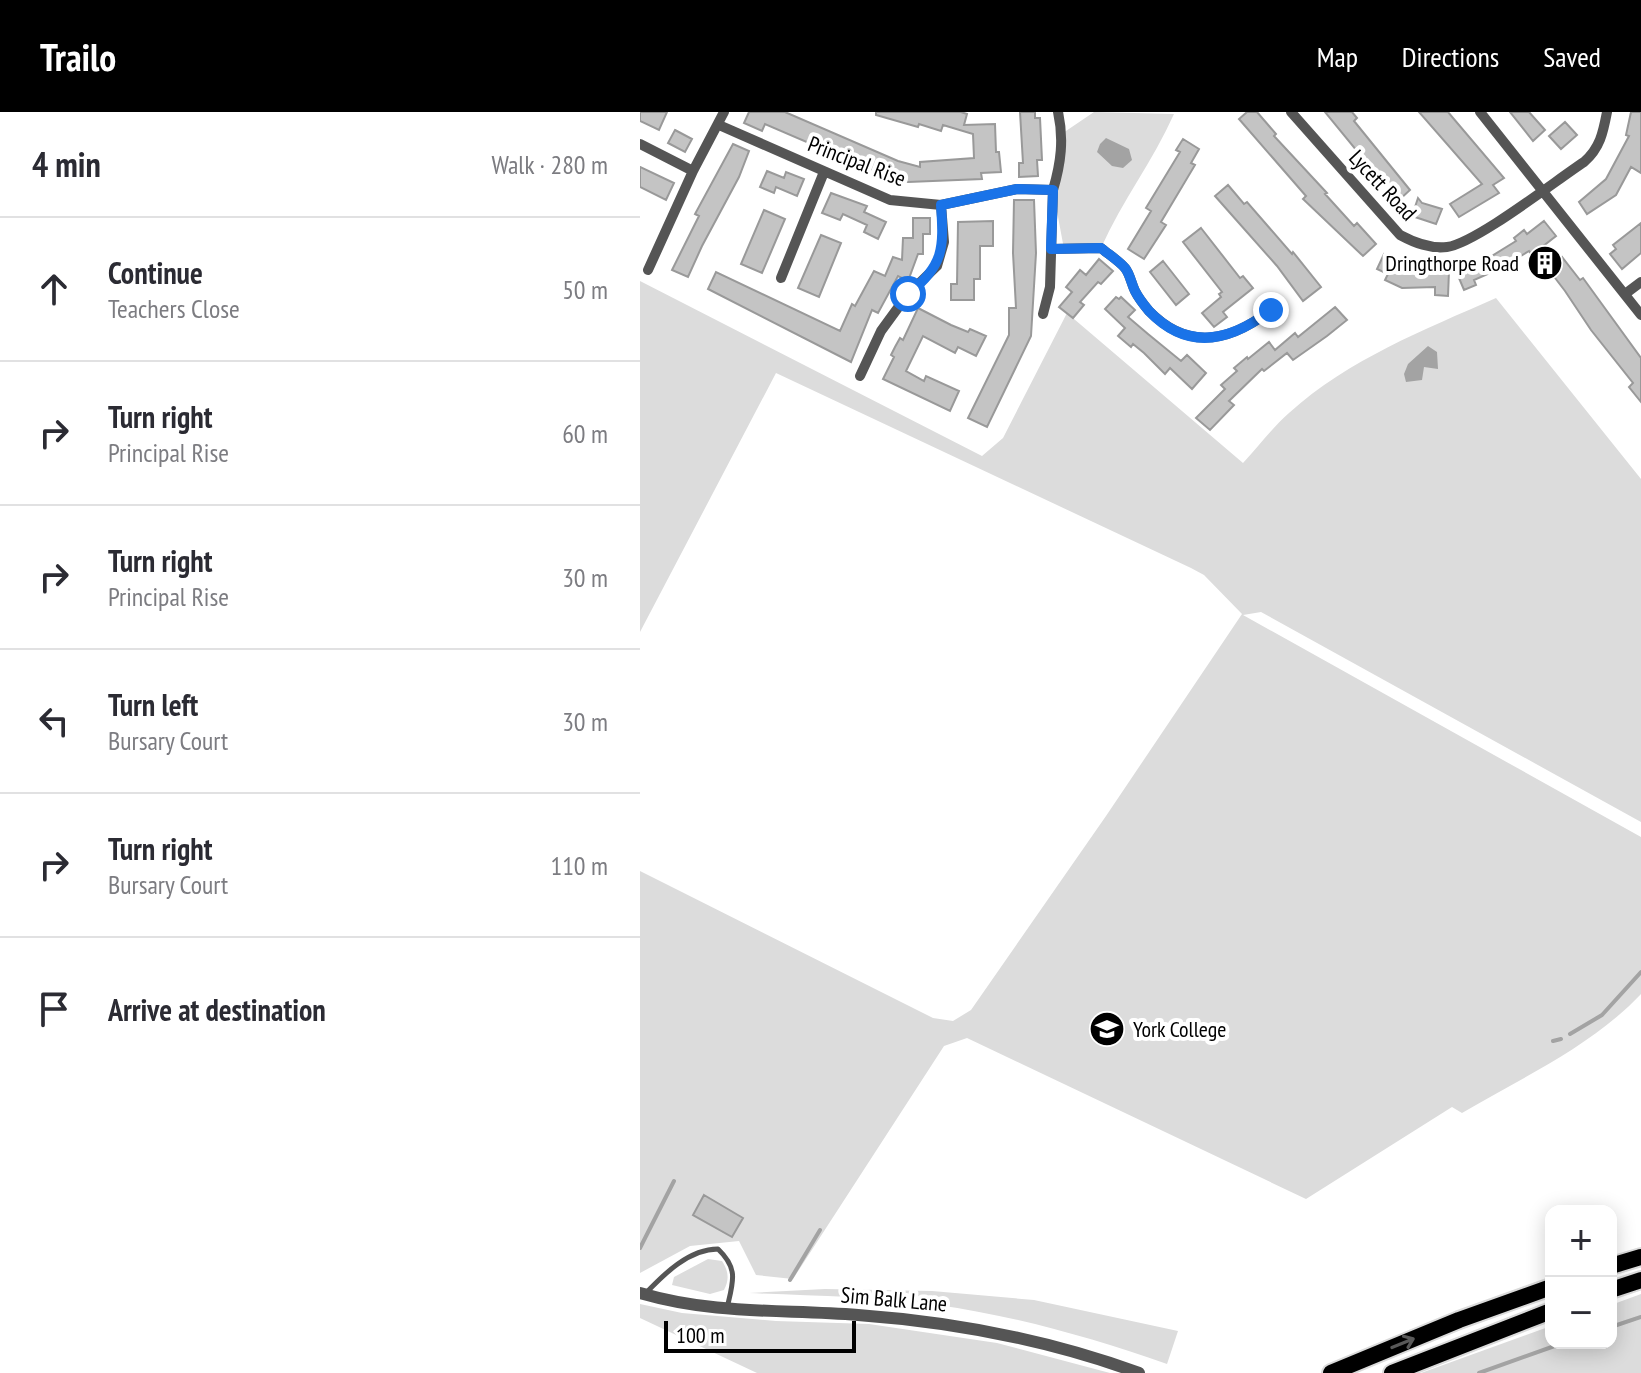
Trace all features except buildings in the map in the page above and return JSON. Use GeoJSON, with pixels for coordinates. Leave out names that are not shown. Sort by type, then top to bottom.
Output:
{"type":"FeatureCollection","features":[{"type":"Feature","properties":{"kind":"highway"},"geometry":{"type":"LineString","coordinates":[[1617,1264],[1641,1257]]}},
{"type":"Feature","properties":{"kind":"highway"},"geometry":{"type":"LineString","coordinates":[[1617,1288],[1641,1280]]}},
{"type":"Feature","properties":{"kind":"highway"},"geometry":{"type":"LineString","coordinates":[[1331,1373],[1459,1320],[1545,1289]]}},
{"type":"Feature","properties":{"kind":"highway"},"geometry":{"type":"LineString","coordinates":[[1392,1373],[1545,1313]]}},
{"type":"Feature","properties":{"kind":"street"},"geometry":{"type":"LineString","coordinates":[[648,270],[724,112]]}},
{"type":"Feature","properties":{"kind":"street"},"geometry":{"type":"LineString","coordinates":[[1043,314],[1050,287],[1053,190],[1063,133],[1058,112]]}},
{"type":"Feature","properties":{"kind":"street","name":"Lycett Road"},"geometry":{"type":"LineString","coordinates":[[1291,112],[1400,235],[1421,245],[1449,247],[1464,242],[1595,152],[1607,112]]}},
{"type":"Feature","properties":{"kind":"street"},"geometry":{"type":"LineString","coordinates":[[1480,112],[1641,315]]}},
{"type":"Feature","properties":{"kind":"street","name":"Principal Rise"},"geometry":{"type":"LineString","coordinates":[[719,125],[890,200],[941,205],[1017,189],[1053,190]]}},
{"type":"Feature","properties":{"kind":"street"},"geometry":{"type":"LineString","coordinates":[[640,144],[693,171]]}},
{"type":"Feature","properties":{"kind":"street"},"geometry":{"type":"LineString","coordinates":[[781,278],[824,172]]}},
{"type":"Feature","properties":{"kind":"street"},"geometry":{"type":"LineString","coordinates":[[860,376],[881,331],[908,294],[937,266],[944,242],[941,205]]}},
{"type":"Feature","properties":{"kind":"street"},"geometry":{"type":"LineString","coordinates":[[1051,249],[1101,248],[1127,269],[1135,291],[1150,312],[1175,330],[1192,337],[1214,339],[1232,334],[1255,323],[1271,310]]}},
{"type":"Feature","properties":{"kind":"street"},"geometry":{"type":"LineString","coordinates":[[1625,294],[1641,282]]}},
{"type":"Feature","properties":{"kind":"street","name":"Sim Balk Lane"},"geometry":{"type":"LineString","coordinates":[[642,1294],[694,1307],[833,1313],[946,1323],[1069,1351],[1139,1373]]}},
{"type":"Feature","properties":{"kind":"lane"},"geometry":{"type":"LineString","coordinates":[[642,1294],[665,1272],[704,1249],[718,1249],[734,1271],[726,1310]]}},
{"type":"Feature","properties":{"kind":"shaded area"},"geometry":{"type":"Polygon","coordinates":[[[1094,112],[1174,114],[1101,248],[1064,249],[1053,190],[1063,133],[1094,112]]]}},
{"type":"Feature","properties":{"kind":"shaded area"},"geometry":{"type":"Polygon","coordinates":[[[1106,138],[1129,149],[1132,160],[1123,168],[1112,166],[1097,152],[1106,138]]]}},
{"type":"Feature","properties":{"kind":"shaded area"},"geometry":{"type":"Polygon","coordinates":[[[640,281],[982,456],[1003,438],[1067,313],[1243,463],[1289,413],[1337,377],[1388,347],[1496,298],[1641,479],[1641,822],[1261,612],[1243,615],[1641,837],[1641,994],[1622,1013],[1556,1060],[1462,1113],[1452,1107],[1306,1199],[967,1038],[944,1046],[793,1279],[756,1275],[739,1241],[690,1246],[640,1273],[640,871],[933,1018],[953,1021],[971,1010],[1242,614],[1204,575],[1191,568],[776,373],[640,632],[640,281]]]}},
{"type":"Feature","properties":{"kind":"shaded area"},"geometry":{"type":"Polygon","coordinates":[[[1428,346],[1437,352],[1438,369],[1424,367],[1422,380],[1406,382],[1404,374],[1408,364],[1428,346]]]}},
{"type":"Feature","properties":{"kind":"shaded area"},"geometry":{"type":"Polygon","coordinates":[[[708,1259],[724,1264],[728,1278],[724,1290],[710,1294],[672,1285],[674,1277],[708,1259]]]}},
{"type":"Feature","properties":{"kind":"shaded area"},"geometry":{"type":"Polygon","coordinates":[[[825,1289],[932,1291],[1034,1300],[1178,1331],[1167,1364],[1111,1345],[996,1315],[890,1300],[749,1293],[825,1289]]]}},
{"type":"Feature","properties":{"kind":"shaded area"},"geometry":{"type":"Polygon","coordinates":[[[1641,1294],[1641,1373],[1421,1373],[1545,1328],[1545,1349],[1617,1349],[1617,1303],[1641,1294]]]}},
{"type":"Feature","properties":{"kind":"shaded area"},"geometry":{"type":"Polygon","coordinates":[[[640,1304],[682,1313],[776,1321],[869,1324],[997,1343],[1110,1373],[757,1373],[640,1318],[640,1304]]]}},
{"type":"Feature","properties":{"kind":"waterway"},"geometry":{"type":"LineString","coordinates":[[1570,1034],[1602,1015],[1641,972]]}},
{"type":"Feature","properties":{"kind":"waterway"},"geometry":{"type":"LineString","coordinates":[[1553,1041],[1561,1039]]}},
{"type":"Feature","properties":{"kind":"waterway"},"geometry":{"type":"LineString","coordinates":[[640,1248],[674,1181]]}},
{"type":"Feature","properties":{"kind":"waterway"},"geometry":{"type":"LineString","coordinates":[[790,1280],[820,1230]]}},
{"type":"Feature","properties":{"kind":"waterway"},"geometry":{"type":"LineString","coordinates":[[1617,1325],[1641,1317]]}},
{"type":"Feature","properties":{"kind":"waterway"},"geometry":{"type":"LineString","coordinates":[[1479,1373],[1546,1349]]}},
{"type":"Feature","properties":{"kind":"place","name":"Dringthorpe Road"},"geometry":{"type":"Point","coordinates":[1545,263]}},
{"type":"Feature","properties":{"kind":"place","name":"York College"},"geometry":{"type":"Point","coordinates":[1107,1029]}},
{"type":"Feature","properties":{"kind":"route"},"geometry":{"type":"LineString","coordinates":[[908,294],[937,266],[944,242],[941,205],[1017,189],[1053,190],[1051,249],[1101,248],[1127,269],[1135,291],[1150,312],[1175,330],[1192,337],[1214,339],[1255,323],[1271,310]]}}]}
